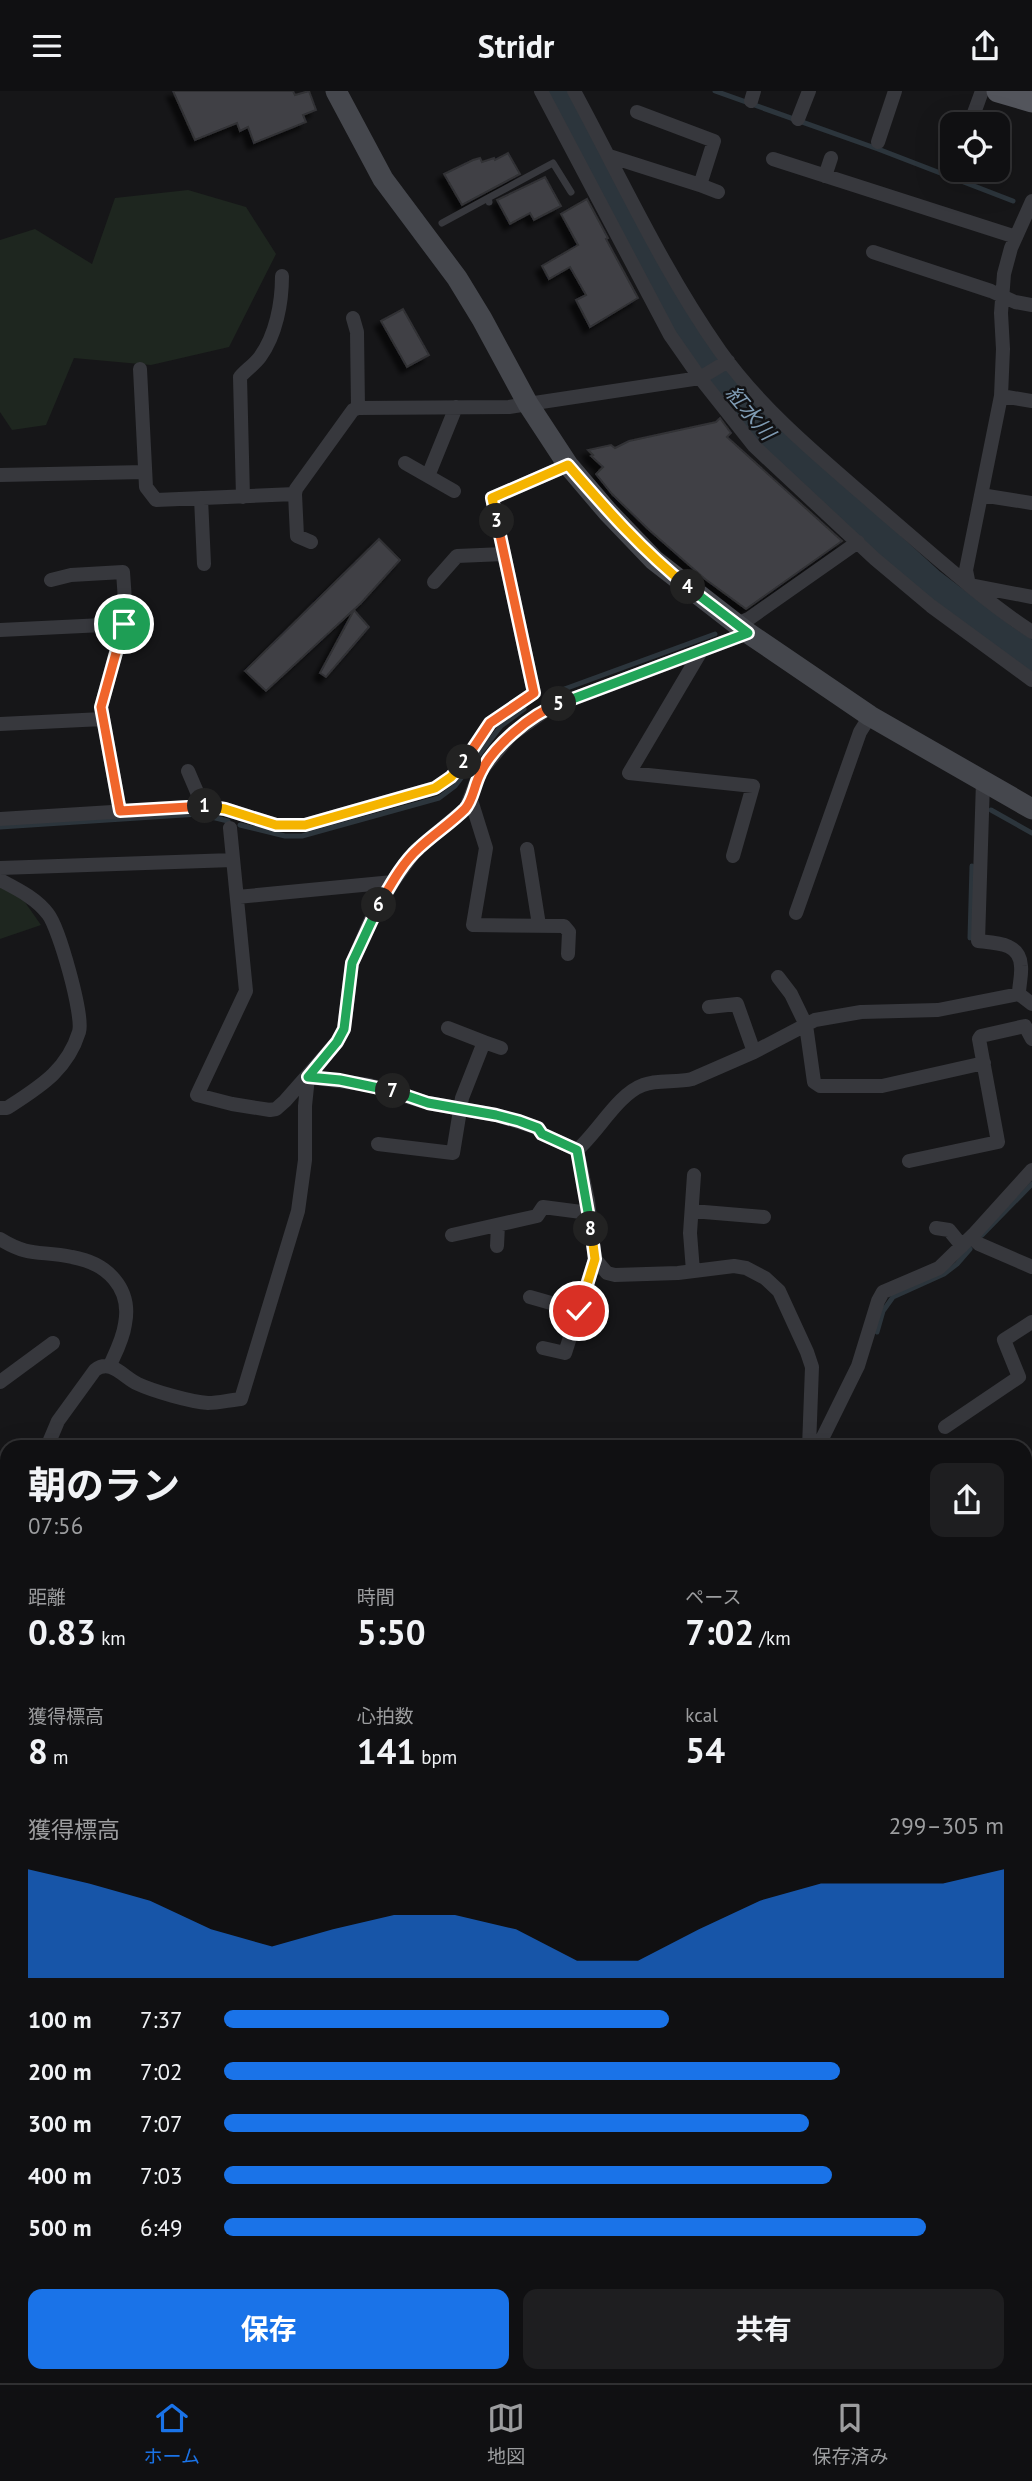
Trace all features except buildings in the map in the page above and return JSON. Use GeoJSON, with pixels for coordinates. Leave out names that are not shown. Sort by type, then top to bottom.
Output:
{"type":"FeatureCollection","features":[{"type":"Feature","properties":{"kind":"main road"},"geometry":{"type":"LineString","coordinates":[[998,91],[1032,101]]}},
{"type":"Feature","properties":{"kind":"street"},"geometry":{"type":"LineString","coordinates":[[336,91],[383,179],[457,278],[528,404],[568,465],[654,560],[742,629],[870,716],[1032,809]]}},
{"type":"Feature","properties":{"kind":"street"},"geometry":{"type":"LineString","coordinates":[[541,91],[651,302],[701,377],[754,446],[931,606],[1032,680]]}},
{"type":"Feature","properties":{"kind":"street"},"geometry":{"type":"LineString","coordinates":[[575,91],[681,290],[726,362],[772,412],[845,479],[969,585],[1032,632]]}},
{"type":"Feature","properties":{"kind":"street"},"geometry":{"type":"LineString","coordinates":[[798,119],[809,91]]}},
{"type":"Feature","properties":{"kind":"street"},"geometry":{"type":"LineString","coordinates":[[878,142],[895,91]]}},
{"type":"Feature","properties":{"kind":"street"},"geometry":{"type":"LineString","coordinates":[[974,112],[982,91]]}},
{"type":"Feature","properties":{"kind":"street"},"geometry":{"type":"LineString","coordinates":[[637,112],[714,141],[700,185]]}},
{"type":"Feature","properties":{"kind":"street"},"geometry":{"type":"LineString","coordinates":[[609,156],[718,192]]}},
{"type":"Feature","properties":{"kind":"street"},"geometry":{"type":"LineString","coordinates":[[773,159],[1016,237]]}},
{"type":"Feature","properties":{"kind":"street"},"geometry":{"type":"LineString","coordinates":[[825,176],[831,159]]}},
{"type":"Feature","properties":{"kind":"street"},"geometry":{"type":"LineString","coordinates":[[969,585],[966,570],[1000,396],[1002,296],[1007,262],[1032,201]]}},
{"type":"Feature","properties":{"kind":"street"},"geometry":{"type":"LineString","coordinates":[[873,252],[1032,305]]}},
{"type":"Feature","properties":{"kind":"street"},"geometry":{"type":"LineString","coordinates":[[243,497],[240,377],[260,356],[277,320],[282,276]]}},
{"type":"Feature","properties":{"kind":"street"},"geometry":{"type":"LineString","coordinates":[[353,318],[357,332],[358,408]]}},
{"type":"Feature","properties":{"kind":"street"},"geometry":{"type":"LineString","coordinates":[[311,542],[297,536],[296,489],[353,410],[509,407],[701,377],[726,362]]}},
{"type":"Feature","properties":{"kind":"street"},"geometry":{"type":"LineString","coordinates":[[140,369],[146,487],[156,500],[295,494]]}},
{"type":"Feature","properties":{"kind":"street"},"geometry":{"type":"LineString","coordinates":[[1000,396],[1032,401]]}},
{"type":"Feature","properties":{"kind":"street"},"geometry":{"type":"LineString","coordinates":[[428,476],[456,407]]}},
{"type":"Feature","properties":{"kind":"street"},"geometry":{"type":"LineString","coordinates":[[405,463],[454,491]]}},
{"type":"Feature","properties":{"kind":"street"},"geometry":{"type":"LineString","coordinates":[[0,819],[203,806],[225,809],[276,825],[305,825],[435,788],[451,777],[468,758],[490,723],[534,693],[492,498],[568,465]]}},
{"type":"Feature","properties":{"kind":"street"},"geometry":{"type":"LineString","coordinates":[[0,475],[145,472]]}},
{"type":"Feature","properties":{"kind":"street"},"geometry":{"type":"LineString","coordinates":[[981,495],[1032,503]]}},
{"type":"Feature","properties":{"kind":"street"},"geometry":{"type":"LineString","coordinates":[[201,498],[204,564]]}},
{"type":"Feature","properties":{"kind":"street"},"geometry":{"type":"LineString","coordinates":[[230,828],[246,991],[197,1095],[270,1110],[276,1109],[285,1101],[337,1042],[344,1029],[352,963],[372,917],[393,882],[416,850],[466,808],[480,772],[511,735],[549,708],[699,653],[742,629],[750,618],[858,542]]}},
{"type":"Feature","properties":{"kind":"street"},"geometry":{"type":"LineString","coordinates":[[434,582],[457,556],[504,554]]}},
{"type":"Feature","properties":{"kind":"street"},"geometry":{"type":"LineString","coordinates":[[51,580],[71,575],[123,572],[126,615],[101,707],[120,811]]}},
{"type":"Feature","properties":{"kind":"street"},"geometry":{"type":"LineString","coordinates":[[969,585],[1032,597]]}},
{"type":"Feature","properties":{"kind":"street"},"geometry":{"type":"LineString","coordinates":[[0,630],[124,624]]}},
{"type":"Feature","properties":{"kind":"street"},"geometry":{"type":"LineString","coordinates":[[699,653],[629,773],[753,786],[733,856]]}},
{"type":"Feature","properties":{"kind":"street"},"geometry":{"type":"LineString","coordinates":[[796,913],[860,732],[870,716]]}},
{"type":"Feature","properties":{"kind":"street"},"geometry":{"type":"LineString","coordinates":[[0,724],[103,719]]}},
{"type":"Feature","properties":{"kind":"street"},"geometry":{"type":"LineString","coordinates":[[188,771],[203,806]]}},
{"type":"Feature","properties":{"kind":"street"},"geometry":{"type":"LineString","coordinates":[[983,781],[978,941],[1009,945],[1019,954],[1022,967],[1019,994]]}},
{"type":"Feature","properties":{"kind":"street"},"geometry":{"type":"LineString","coordinates":[[471,800],[486,848],[473,925],[564,926],[569,932],[568,954]]}},
{"type":"Feature","properties":{"kind":"street"},"geometry":{"type":"LineString","coordinates":[[527,849],[539,925]]}},
{"type":"Feature","properties":{"kind":"street"},"geometry":{"type":"LineString","coordinates":[[0,868],[233,860]]}},
{"type":"Feature","properties":{"kind":"street"},"geometry":{"type":"LineString","coordinates":[[0,880],[34,900],[53,921],[67,963],[80,1020],[77,1037],[53,1077],[8,1108],[0,1108]]}},
{"type":"Feature","properties":{"kind":"street"},"geometry":{"type":"LineString","coordinates":[[237,897],[393,882]]}},
{"type":"Feature","properties":{"kind":"street"},"geometry":{"type":"LineString","coordinates":[[778,977],[791,994],[806,1025],[814,1082],[820,1086],[882,1086],[984,1063]]}},
{"type":"Feature","properties":{"kind":"street"},"geometry":{"type":"LineString","coordinates":[[577,1150],[630,1092],[645,1084],[692,1079],[754,1052],[815,1020],[861,1012],[938,1010],[1019,994],[1032,1004]]}},
{"type":"Feature","properties":{"kind":"street"},"geometry":{"type":"LineString","coordinates":[[709,1007],[737,1004],[754,1052]]}},
{"type":"Feature","properties":{"kind":"street"},"geometry":{"type":"LineString","coordinates":[[909,1161],[998,1142],[981,1036],[1025,1026],[1032,1039]]}},
{"type":"Feature","properties":{"kind":"street"},"geometry":{"type":"LineString","coordinates":[[448,1028],[501,1048]]}},
{"type":"Feature","properties":{"kind":"street"},"geometry":{"type":"LineString","coordinates":[[378,1144],[453,1153],[462,1098],[484,1042]]}},
{"type":"Feature","properties":{"kind":"street"},"geometry":{"type":"LineString","coordinates":[[308,1077],[369,1085],[428,1103],[496,1115],[538,1128],[542,1134],[577,1150]]}},
{"type":"Feature","properties":{"kind":"street"},"geometry":{"type":"LineString","coordinates":[[50,1440],[58,1421],[95,1370],[101,1366],[110,1365],[135,1383],[151,1389],[207,1403],[241,1399],[298,1211],[305,1160],[308,1077]]}},
{"type":"Feature","properties":{"kind":"street"},"geometry":{"type":"LineString","coordinates":[[543,1348],[565,1353],[595,1259],[577,1150]]}},
{"type":"Feature","properties":{"kind":"street"},"geometry":{"type":"LineString","coordinates":[[821,1440],[858,1366],[883,1292],[939,1268],[1032,1170]]}},
{"type":"Feature","properties":{"kind":"street"},"geometry":{"type":"LineString","coordinates":[[693,1271],[690,1233],[694,1175]]}},
{"type":"Feature","properties":{"kind":"street"},"geometry":{"type":"LineString","coordinates":[[452,1235],[537,1216],[544,1207],[589,1213]]}},
{"type":"Feature","properties":{"kind":"street"},"geometry":{"type":"LineString","coordinates":[[692,1211],[764,1217]]}},
{"type":"Feature","properties":{"kind":"street"},"geometry":{"type":"LineString","coordinates":[[497,1246],[498,1225]]}},
{"type":"Feature","properties":{"kind":"street"},"geometry":{"type":"LineString","coordinates":[[936,1228],[949,1230],[967,1241],[1032,1267]]}},
{"type":"Feature","properties":{"kind":"street"},"geometry":{"type":"LineString","coordinates":[[0,1239],[29,1253],[81,1259],[113,1275],[125,1297],[126,1323],[110,1365]]}},
{"type":"Feature","properties":{"kind":"street"},"geometry":{"type":"LineString","coordinates":[[595,1259],[607,1273],[615,1275],[734,1266],[746,1268],[765,1278],[779,1291],[812,1367],[809,1440]]}},
{"type":"Feature","properties":{"kind":"street"},"geometry":{"type":"LineString","coordinates":[[530,1297],[579,1311]]}},
{"type":"Feature","properties":{"kind":"street"},"geometry":{"type":"LineString","coordinates":[[945,1427],[1019,1377],[1004,1340],[1032,1322]]}},
{"type":"Feature","properties":{"kind":"street"},"geometry":{"type":"LineString","coordinates":[[0,1382],[53,1343]]}},
{"type":"Feature","properties":{"kind":"lane"},"geometry":{"type":"LineString","coordinates":[[442,223],[489,200],[553,163],[571,192]]}},
{"type":"Feature","properties":{"kind":"shaded area"},"geometry":{"type":"Polygon","coordinates":[[[188,190],[246,207],[276,254],[229,347],[151,365],[74,358],[46,425],[12,430],[0,412],[0,240],[35,229],[92,264],[115,198],[188,190]]]}},
{"type":"Feature","properties":{"kind":"shaded area"},"geometry":{"type":"Polygon","coordinates":[[[0,886],[22,898],[41,925],[0,939],[0,886]]]}},
{"type":"Feature","properties":{"kind":"waterway","name":"紅水川"},"geometry":{"type":"LineString","coordinates":[[560,91],[659,283],[727,388],[777,445],[928,583],[1032,659]]}},
{"type":"Feature","properties":{"kind":"waterway"},"geometry":{"type":"LineString","coordinates":[[715,91],[1013,201]]}},
{"type":"Feature","properties":{"kind":"waterway"},"geometry":{"type":"LineString","coordinates":[[548,695],[715,634]]}},
{"type":"Feature","properties":{"kind":"waterway"},"geometry":{"type":"LineString","coordinates":[[240,825],[285,836],[302,836],[439,798],[455,786],[501,726],[524,709]]}},
{"type":"Feature","properties":{"kind":"waterway"},"geometry":{"type":"LineString","coordinates":[[991,810],[1032,833]]}},
{"type":"Feature","properties":{"kind":"waterway"},"geometry":{"type":"LineString","coordinates":[[0,827],[199,814],[228,821]]}},
{"type":"Feature","properties":{"kind":"waterway"},"geometry":{"type":"LineString","coordinates":[[970,938],[972,866]]}},
{"type":"Feature","properties":{"kind":"waterway"},"geometry":{"type":"LineString","coordinates":[[982,1235],[1032,1184]]}},
{"type":"Feature","properties":{"kind":"waterway"},"geometry":{"type":"LineString","coordinates":[[877,1332],[883,1311],[893,1297],[944,1274],[970,1249]]}},
{"type":"Feature","properties":{"kind":"route"},"geometry":{"type":"LineString","coordinates":[[124,624],[101,707],[120,811],[208,806],[276,825],[305,825],[435,788],[451,777],[468,758],[490,723],[534,693],[492,498],[568,465],[654,560],[748,633],[549,708],[511,735],[480,772],[466,808],[416,850],[372,917],[352,963],[344,1029],[337,1042],[308,1077],[369,1085],[428,1103],[519,1121],[538,1128],[542,1134],[577,1150],[588,1201],[595,1259],[579,1311]]}}]}
